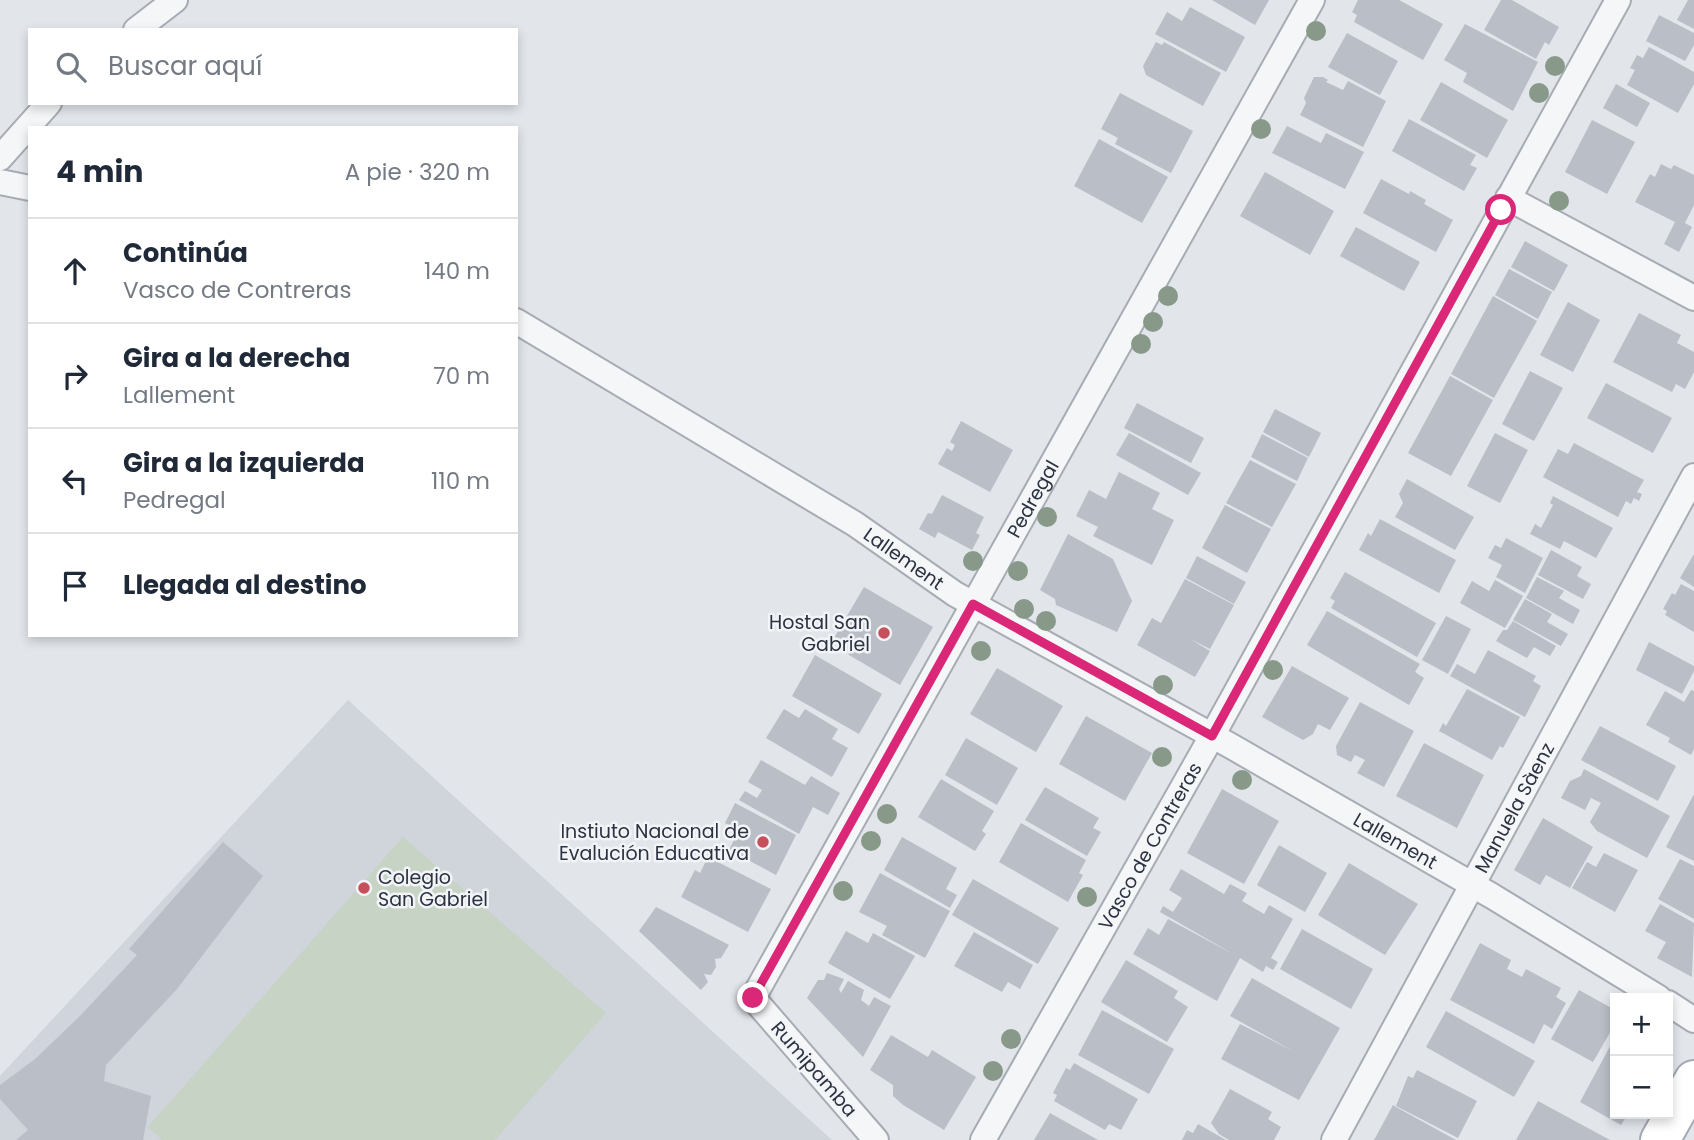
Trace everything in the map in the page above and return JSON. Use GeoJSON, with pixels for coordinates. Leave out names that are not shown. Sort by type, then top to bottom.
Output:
{"type":"FeatureCollection","features":[{"type":"Feature","properties":{"kind":"main road"},"geometry":{"type":"LineString","coordinates":[[1660,1140],[1694,1080]]}},
{"type":"Feature","properties":{"kind":"street"},"geometry":{"type":"LineString","coordinates":[[138,28],[175,0]]}},
{"type":"Feature","properties":{"kind":"street","name":"Pedregal"},"geometry":{"type":"LineString","coordinates":[[753,998],[1312,0]]}},
{"type":"Feature","properties":{"kind":"street","name":"Vasco de Contreras"},"geometry":{"type":"LineString","coordinates":[[983,1140],[1212,736],[1618,0]]}},
{"type":"Feature","properties":{"kind":"street"},"geometry":{"type":"LineString","coordinates":[[29,126],[47,105]]}},
{"type":"Feature","properties":{"kind":"street"},"geometry":{"type":"LineString","coordinates":[[0,158],[28,127]]}},
{"type":"Feature","properties":{"kind":"street"},"geometry":{"type":"LineString","coordinates":[[0,182],[28,188]]}},
{"type":"Feature","properties":{"kind":"street"},"geometry":{"type":"LineString","coordinates":[[1508,198],[1694,298]]}},
{"type":"Feature","properties":{"kind":"street","name":"Lallement"},"geometry":{"type":"LineString","coordinates":[[518,322],[855,524],[973,604],[1471,884],[1651,993]]}},
{"type":"Feature","properties":{"kind":"street","name":"Manuela Sàenz"},"geometry":{"type":"LineString","coordinates":[[1334,1140],[1694,475]]}},
{"type":"Feature","properties":{"kind":"street","name":"Rumipamba"},"geometry":{"type":"LineString","coordinates":[[753,998],[876,1140]]}},
{"type":"Feature","properties":{"kind":"street"},"geometry":{"type":"LineString","coordinates":[[1673,1006],[1694,1020]]}},
{"type":"Feature","properties":{"kind":"shaded area","name":"Colegio San Gabriel"},"geometry":{"type":"Polygon","coordinates":[[[348,700],[832,1140],[0,1140],[0,1076],[348,700]]]}},
{"type":"Feature","properties":{"kind":"green space"},"geometry":{"type":"Polygon","coordinates":[[[403,837],[606,1013],[495,1140],[162,1140],[148,1127],[403,837]]]}},
{"type":"Feature","properties":{"kind":"building"},"geometry":{"type":"Polygon","coordinates":[[[1212,0],[1269,0],[1255,25],[1212,0]]]}},
{"type":"Feature","properties":{"kind":"building"},"geometry":{"type":"Polygon","coordinates":[[[1358,0],[1399,0],[1443,24],[1423,60],[1354,22],[1357,15],[1352,12],[1358,0]]]}},
{"type":"Feature","properties":{"kind":"building"},"geometry":{"type":"Polygon","coordinates":[[[1501,0],[1512,0],[1559,27],[1549,45],[1545,42],[1536,59],[1484,30],[1501,0]]]}},
{"type":"Feature","properties":{"kind":"building"},"geometry":{"type":"Polygon","coordinates":[[[1688,0],[1694,0],[1694,29],[1677,20],[1688,0]]]}},
{"type":"Feature","properties":{"kind":"building"},"geometry":{"type":"Polygon","coordinates":[[[1190,7],[1245,37],[1226,72],[1155,34],[1167,12],[1182,21],[1190,7]]]}},
{"type":"Feature","properties":{"kind":"building"},"geometry":{"type":"Polygon","coordinates":[[[1659,15],[1694,33],[1694,45],[1685,61],[1646,41],[1659,15]]]}},
{"type":"Feature","properties":{"kind":"building"},"geometry":{"type":"Polygon","coordinates":[[[1465,24],[1538,62],[1513,111],[1463,82],[1467,73],[1444,60],[1465,24]]]}},
{"type":"Feature","properties":{"kind":"building"},"geometry":{"type":"Polygon","coordinates":[[[1347,33],[1398,61],[1380,95],[1328,67],[1347,33]]]}},
{"type":"Feature","properties":{"kind":"building"},"geometry":{"type":"Polygon","coordinates":[[[1156,42],[1162,45],[1164,42],[1221,73],[1203,106],[1146,75],[1143,66],[1156,42]]]}},
{"type":"Feature","properties":{"kind":"building"},"geometry":{"type":"Polygon","coordinates":[[[1649,47],[1694,72],[1694,84],[1678,113],[1627,85],[1635,70],[1630,68],[1637,55],[1643,58],[1649,47]]]}},
{"type":"Feature","properties":{"kind":"building"},"geometry":{"type":"Polygon","coordinates":[[[1314,77],[1323,77],[1328,80],[1326,82],[1343,90],[1348,81],[1386,101],[1363,147],[1300,115],[1306,103],[1304,98],[1314,77]]]}},
{"type":"Feature","properties":{"kind":"building"},"geometry":{"type":"Polygon","coordinates":[[[1441,82],[1508,120],[1487,158],[1420,120],[1441,82]]]}},
{"type":"Feature","properties":{"kind":"building"},"geometry":{"type":"Polygon","coordinates":[[[1616,84],[1650,103],[1637,127],[1603,108],[1616,84]]]}},
{"type":"Feature","properties":{"kind":"building"},"geometry":{"type":"Polygon","coordinates":[[[1120,93],[1193,131],[1171,173],[1115,144],[1118,138],[1101,129],[1120,93]]]}},
{"type":"Feature","properties":{"kind":"building"},"geometry":{"type":"Polygon","coordinates":[[[1409,119],[1476,155],[1470,165],[1477,168],[1464,191],[1392,151],[1409,119]]]}},
{"type":"Feature","properties":{"kind":"building"},"geometry":{"type":"Polygon","coordinates":[[[1592,120],[1635,142],[1607,194],[1565,172],[1592,120]]]}},
{"type":"Feature","properties":{"kind":"building"},"geometry":{"type":"Polygon","coordinates":[[[1287,126],[1321,143],[1326,133],[1364,152],[1345,189],[1272,153],[1287,126]]]}},
{"type":"Feature","properties":{"kind":"building"},"geometry":{"type":"Polygon","coordinates":[[[1099,139],[1168,177],[1142,223],[1074,186],[1099,139]]]}},
{"type":"Feature","properties":{"kind":"building"},"geometry":{"type":"Polygon","coordinates":[[[1661,164],[1671,169],[1674,165],[1694,175],[1694,205],[1685,223],[1692,227],[1679,252],[1664,244],[1675,222],[1635,202],[1650,174],[1655,177],[1661,164]]]}},
{"type":"Feature","properties":{"kind":"building"},"geometry":{"type":"Polygon","coordinates":[[[1265,172],[1334,211],[1310,255],[1240,216],[1265,172]]]}},
{"type":"Feature","properties":{"kind":"building"},"geometry":{"type":"Polygon","coordinates":[[[1381,179],[1426,200],[1424,204],[1453,220],[1436,252],[1363,213],[1381,179]]]}},
{"type":"Feature","properties":{"kind":"building"},"geometry":{"type":"Polygon","coordinates":[[[1356,227],[1420,262],[1404,291],[1340,256],[1356,227]]]}},
{"type":"Feature","properties":{"kind":"building"},"geometry":{"type":"Polygon","coordinates":[[[1525,241],[1568,265],[1554,291],[1511,267],[1525,241]]]}},
{"type":"Feature","properties":{"kind":"building"},"geometry":{"type":"Polygon","coordinates":[[[1509,269],[1552,292],[1538,319],[1495,295],[1509,269]]]}},
{"type":"Feature","properties":{"kind":"building"},"geometry":{"type":"Polygon","coordinates":[[[1493,296],[1537,321],[1494,398],[1451,374],[1493,296]]]}},
{"type":"Feature","properties":{"kind":"building"},"geometry":{"type":"Polygon","coordinates":[[[1568,302],[1600,320],[1573,372],[1540,355],[1568,302]]]}},
{"type":"Feature","properties":{"kind":"building"},"geometry":{"type":"Polygon","coordinates":[[[1639,313],[1681,335],[1677,343],[1694,352],[1694,372],[1685,389],[1676,384],[1672,392],[1613,362],[1639,313]]]}},
{"type":"Feature","properties":{"kind":"building"},"geometry":{"type":"Polygon","coordinates":[[[1530,371],[1563,388],[1534,441],[1502,424],[1530,371]]]}},
{"type":"Feature","properties":{"kind":"building"},"geometry":{"type":"Polygon","coordinates":[[[1450,376],[1493,400],[1451,476],[1408,453],[1450,376]]]}},
{"type":"Feature","properties":{"kind":"building"},"geometry":{"type":"Polygon","coordinates":[[[1606,383],[1672,418],[1653,453],[1587,418],[1606,383]]]}},
{"type":"Feature","properties":{"kind":"building"},"geometry":{"type":"Polygon","coordinates":[[[1137,403],[1204,438],[1191,463],[1124,428],[1137,403]]]}},
{"type":"Feature","properties":{"kind":"building"},"geometry":{"type":"Polygon","coordinates":[[[1275,409],[1321,433],[1309,457],[1263,432],[1275,409]]]}},
{"type":"Feature","properties":{"kind":"building"},"geometry":{"type":"Polygon","coordinates":[[[961,421],[1013,450],[990,492],[938,464],[947,448],[952,451],[955,445],[950,442],[961,421]]]}},
{"type":"Feature","properties":{"kind":"building"},"geometry":{"type":"Polygon","coordinates":[[[1129,433],[1201,473],[1188,495],[1116,455],[1129,433]]]}},
{"type":"Feature","properties":{"kind":"building"},"geometry":{"type":"Polygon","coordinates":[[[1495,433],[1528,450],[1500,503],[1467,486],[1495,433]]]}},
{"type":"Feature","properties":{"kind":"building"},"geometry":{"type":"Polygon","coordinates":[[[1262,434],[1308,458],[1297,481],[1251,457],[1262,434]]]}},
{"type":"Feature","properties":{"kind":"building"},"geometry":{"type":"Polygon","coordinates":[[[1574,443],[1644,480],[1637,492],[1642,494],[1639,501],[1634,498],[1631,504],[1626,501],[1618,517],[1543,477],[1558,449],[1568,454],[1574,443]]]}},
{"type":"Feature","properties":{"kind":"building"},"geometry":{"type":"Polygon","coordinates":[[[1250,460],[1296,484],[1272,527],[1226,503],[1250,460]]]}},
{"type":"Feature","properties":{"kind":"building"},"geometry":{"type":"Polygon","coordinates":[[[1119,472],[1160,493],[1152,509],[1174,520],[1152,565],[1093,536],[1098,527],[1076,516],[1089,490],[1106,499],[1119,472]]]}},
{"type":"Feature","properties":{"kind":"building"},"geometry":{"type":"Polygon","coordinates":[[[1407,479],[1474,517],[1455,550],[1395,517],[1403,503],[1399,494],[1407,479]]]}},
{"type":"Feature","properties":{"kind":"building"},"geometry":{"type":"Polygon","coordinates":[[[942,495],[984,517],[976,533],[980,535],[972,550],[938,532],[935,538],[919,529],[928,513],[932,514],[942,495]]]}},
{"type":"Feature","properties":{"kind":"building"},"geometry":{"type":"Polygon","coordinates":[[[1553,496],[1613,528],[1596,558],[1564,541],[1560,549],[1530,534],[1535,524],[1541,528],[1553,505],[1550,503],[1553,496]]]}},
{"type":"Feature","properties":{"kind":"building"},"geometry":{"type":"Polygon","coordinates":[[[1225,505],[1271,529],[1247,573],[1202,548],[1225,505]]]}},
{"type":"Feature","properties":{"kind":"building"},"geometry":{"type":"Polygon","coordinates":[[[1380,519],[1456,560],[1439,593],[1359,550],[1380,519]]]}},
{"type":"Feature","properties":{"kind":"building"},"geometry":{"type":"Polygon","coordinates":[[[1068,534],[1113,559],[1132,601],[1117,632],[1056,605],[1055,599],[1040,590],[1068,534]]]}},
{"type":"Feature","properties":{"kind":"building"},"geometry":{"type":"Polygon","coordinates":[[[1506,538],[1543,558],[1525,593],[1496,577],[1502,565],[1488,558],[1495,545],[1501,548],[1506,538]]]}},
{"type":"Feature","properties":{"kind":"building"},"geometry":{"type":"Polygon","coordinates":[[[1551,550],[1582,567],[1577,576],[1591,584],[1583,599],[1538,575],[1551,550]]]}},
{"type":"Feature","properties":{"kind":"building"},"geometry":{"type":"Polygon","coordinates":[[[1694,554],[1694,587],[1680,578],[1694,554]]]}},
{"type":"Feature","properties":{"kind":"building"},"geometry":{"type":"Polygon","coordinates":[[[1197,556],[1246,582],[1234,604],[1186,578],[1197,556]]]}},
{"type":"Feature","properties":{"kind":"building"},"geometry":{"type":"Polygon","coordinates":[[[1345,572],[1436,623],[1417,657],[1331,608],[1335,601],[1330,598],[1345,572]]]}},
{"type":"Feature","properties":{"kind":"building"},"geometry":{"type":"Polygon","coordinates":[[[1537,577],[1564,591],[1559,598],[1580,610],[1573,624],[1526,598],[1537,577]]]}},
{"type":"Feature","properties":{"kind":"building"},"geometry":{"type":"Polygon","coordinates":[[[1185,579],[1234,605],[1210,649],[1190,639],[1210,651],[1195,677],[1137,645],[1152,618],[1161,623],[1185,579]]]}},
{"type":"Feature","properties":{"kind":"building"},"geometry":{"type":"Polygon","coordinates":[[[1495,580],[1523,596],[1505,628],[1460,603],[1472,581],[1489,591],[1495,580]]]}},
{"type":"Feature","properties":{"kind":"building"},"geometry":{"type":"Polygon","coordinates":[[[1681,584],[1694,591],[1694,632],[1665,615],[1667,611],[1663,609],[1681,584]]]}},
{"type":"Feature","properties":{"kind":"building","name":"Hostal San Gabriel"},"geometry":{"type":"Polygon","coordinates":[[[864,587],[933,627],[900,685],[849,655],[846,645],[834,638],[864,587]]]}},
{"type":"Feature","properties":{"kind":"building"},"geometry":{"type":"Polygon","coordinates":[[[1525,599],[1552,614],[1547,622],[1568,634],[1561,646],[1513,620],[1525,599]]]}},
{"type":"Feature","properties":{"kind":"building"},"geometry":{"type":"Polygon","coordinates":[[[1327,611],[1420,664],[1415,672],[1424,678],[1409,705],[1307,645],[1327,611]]]}},
{"type":"Feature","properties":{"kind":"building"},"geometry":{"type":"Polygon","coordinates":[[[1446,616],[1471,629],[1448,674],[1422,660],[1446,616]]]}},
{"type":"Feature","properties":{"kind":"building"},"geometry":{"type":"Polygon","coordinates":[[[1513,621],[1556,646],[1550,656],[1534,647],[1527,658],[1496,641],[1513,621]]]}},
{"type":"Feature","properties":{"kind":"building"},"geometry":{"type":"Polygon","coordinates":[[[1649,642],[1694,666],[1682,694],[1636,670],[1649,642]]]}},
{"type":"Feature","properties":{"kind":"building"},"geometry":{"type":"Polygon","coordinates":[[[1488,650],[1536,676],[1533,681],[1541,686],[1525,717],[1450,676],[1457,664],[1475,674],[1488,650]]]}},
{"type":"Feature","properties":{"kind":"building"},"geometry":{"type":"Polygon","coordinates":[[[815,655],[882,694],[859,734],[792,696],[815,655]]]}},
{"type":"Feature","properties":{"kind":"building"},"geometry":{"type":"Polygon","coordinates":[[[1292,666],[1349,698],[1330,730],[1318,724],[1313,734],[1303,740],[1262,717],[1292,666]]]}},
{"type":"Feature","properties":{"kind":"building"},"geometry":{"type":"Polygon","coordinates":[[[997,668],[1063,706],[1036,752],[970,714],[997,668]]]}},
{"type":"Feature","properties":{"kind":"building"},"geometry":{"type":"Polygon","coordinates":[[[1467,689],[1520,717],[1503,748],[1500,746],[1492,760],[1439,731],[1443,723],[1446,726],[1467,689]]]}},
{"type":"Feature","properties":{"kind":"building"},"geometry":{"type":"Polygon","coordinates":[[[1691,690],[1694,691],[1694,749],[1691,755],[1668,742],[1670,738],[1646,725],[1665,691],[1684,702],[1691,690]]]}},
{"type":"Feature","properties":{"kind":"building"},"geometry":{"type":"Polygon","coordinates":[[[1360,702],[1414,731],[1384,787],[1357,773],[1365,760],[1355,755],[1351,762],[1337,755],[1336,746],[1360,702]]]}},
{"type":"Feature","properties":{"kind":"building"},"geometry":{"type":"Polygon","coordinates":[[[784,709],[799,718],[805,709],[838,729],[832,739],[848,748],[832,777],[766,738],[784,709]]]}},
{"type":"Feature","properties":{"kind":"building"},"geometry":{"type":"Polygon","coordinates":[[[1086,716],[1152,753],[1125,801],[1059,764],[1086,716]]]}},
{"type":"Feature","properties":{"kind":"building"},"geometry":{"type":"Polygon","coordinates":[[[1600,726],[1676,766],[1658,801],[1581,760],[1600,726]]]}},
{"type":"Feature","properties":{"kind":"building"},"geometry":{"type":"Polygon","coordinates":[[[966,738],[1018,768],[997,805],[945,775],[966,738]]]}},
{"type":"Feature","properties":{"kind":"building"},"geometry":{"type":"Polygon","coordinates":[[[1424,743],[1484,775],[1457,828],[1396,796],[1424,743]]]}},
{"type":"Feature","properties":{"kind":"building"},"geometry":{"type":"Polygon","coordinates":[[[761,760],[805,785],[811,776],[840,793],[828,815],[813,807],[799,834],[739,800],[745,791],[757,798],[762,790],[748,782],[761,760]]]}},
{"type":"Feature","properties":{"kind":"building"},"geometry":{"type":"Polygon","coordinates":[[[1584,769],[1670,816],[1647,858],[1597,831],[1590,822],[1601,803],[1591,798],[1585,810],[1561,798],[1570,781],[1581,776],[1584,769]]]}},
{"type":"Feature","properties":{"kind":"building"},"geometry":{"type":"Polygon","coordinates":[[[941,779],[994,811],[982,831],[986,834],[975,851],[918,817],[941,779]]]}},
{"type":"Feature","properties":{"kind":"building"},"geometry":{"type":"Polygon","coordinates":[[[1045,787],[1099,818],[1093,828],[1101,832],[1087,856],[1025,820],[1045,787]]]}},
{"type":"Feature","properties":{"kind":"building"},"geometry":{"type":"Polygon","coordinates":[[[1222,789],[1279,821],[1244,884],[1187,853],[1222,789]]]}},
{"type":"Feature","properties":{"kind":"building"},"geometry":{"type":"Polygon","coordinates":[[[1694,794],[1694,861],[1666,847],[1694,794]]]}},
{"type":"Feature","properties":{"kind":"building","name":"Instiuto Nacional de Evalución Educativa"},"geometry":{"type":"Polygon","coordinates":[[[735,803],[796,835],[776,875],[729,850],[739,830],[725,823],[735,803]]]}},
{"type":"Feature","properties":{"kind":"building"},"geometry":{"type":"Polygon","coordinates":[[[1543,818],[1593,847],[1570,888],[1546,875],[1540,885],[1514,870],[1543,818]]]}},
{"type":"Feature","properties":{"kind":"building"},"geometry":{"type":"Polygon","coordinates":[[[1021,823],[1086,860],[1079,873],[1083,875],[1068,902],[999,862],[1021,823]]]}},
{"type":"Feature","properties":{"kind":"building"},"geometry":{"type":"Polygon","coordinates":[[[902,837],[957,868],[946,889],[957,895],[950,908],[884,870],[902,837]]]}},
{"type":"Feature","properties":{"kind":"building"},"geometry":{"type":"Polygon","coordinates":[[[223,842],[263,876],[177,989],[106,1065],[104,1081],[151,1096],[143,1140],[16,1140],[28,1130],[0,1099],[0,1085],[35,1059],[137,955],[129,949],[223,842]]]}},
{"type":"Feature","properties":{"kind":"building"},"geometry":{"type":"Polygon","coordinates":[[[1279,845],[1327,873],[1305,912],[1257,885],[1279,845]]]}},
{"type":"Feature","properties":{"kind":"building"},"geometry":{"type":"Polygon","coordinates":[[[1604,853],[1638,870],[1615,912],[1572,888],[1587,862],[1596,867],[1604,853]]]}},
{"type":"Feature","properties":{"kind":"building"},"geometry":{"type":"Polygon","coordinates":[[[708,857],[771,889],[748,932],[681,897],[695,870],[700,873],[708,857]]]}},
{"type":"Feature","properties":{"kind":"building"},"geometry":{"type":"Polygon","coordinates":[[[1680,859],[1694,866],[1694,919],[1658,899],[1680,859]]]}},
{"type":"Feature","properties":{"kind":"building"},"geometry":{"type":"Polygon","coordinates":[[[1349,863],[1418,904],[1385,955],[1318,915],[1349,863]]]}},
{"type":"Feature","properties":{"kind":"building"},"geometry":{"type":"Polygon","coordinates":[[[1181,869],[1224,894],[1230,884],[1247,893],[1242,901],[1264,914],[1269,905],[1293,919],[1271,958],[1278,962],[1273,970],[1266,966],[1263,972],[1240,958],[1217,1001],[1133,954],[1148,928],[1159,935],[1168,919],[1235,955],[1160,912],[1163,906],[1173,912],[1182,898],[1169,890],[1181,869]]]}},
{"type":"Feature","properties":{"kind":"building"},"geometry":{"type":"Polygon","coordinates":[[[880,873],[950,911],[925,958],[882,935],[887,926],[859,912],[880,873]]]}},
{"type":"Feature","properties":{"kind":"building"},"geometry":{"type":"Polygon","coordinates":[[[973,879],[1059,928],[1038,964],[952,915],[973,879]]]}},
{"type":"Feature","properties":{"kind":"building"},"geometry":{"type":"Polygon","coordinates":[[[1660,904],[1694,923],[1692,977],[1657,958],[1666,942],[1645,931],[1660,904]]]}},
{"type":"Feature","properties":{"kind":"building"},"geometry":{"type":"Polygon","coordinates":[[[656,907],[729,945],[721,958],[715,959],[716,967],[711,975],[704,974],[708,982],[701,990],[639,931],[656,907]]]}},
{"type":"Feature","properties":{"kind":"building"},"geometry":{"type":"Polygon","coordinates":[[[1302,929],[1373,969],[1351,1009],[1280,969],[1302,929]]]}},
{"type":"Feature","properties":{"kind":"building"},"geometry":{"type":"Polygon","coordinates":[[[846,931],[868,943],[873,933],[915,956],[890,999],[828,963],[846,931]]]}},
{"type":"Feature","properties":{"kind":"building"},"geometry":{"type":"Polygon","coordinates":[[[974,932],[1033,965],[1020,989],[1008,982],[1002,992],[954,966],[974,932]]]}},
{"type":"Feature","properties":{"kind":"building"},"geometry":{"type":"Polygon","coordinates":[[[1480,943],[1511,960],[1507,969],[1522,977],[1526,969],[1561,988],[1556,997],[1566,1003],[1552,1029],[1544,1024],[1534,1044],[1450,1000],[1480,943]]]}},
{"type":"Feature","properties":{"kind":"building"},"geometry":{"type":"Polygon","coordinates":[[[1126,960],[1178,991],[1174,998],[1188,1007],[1167,1042],[1101,1002],[1126,960]]]}},
{"type":"Feature","properties":{"kind":"building"},"geometry":{"type":"Polygon","coordinates":[[[827,973],[844,979],[839,989],[841,993],[848,981],[864,990],[861,1000],[869,1006],[874,997],[891,1006],[863,1057],[807,998],[818,980],[824,980],[827,973]]]}},
{"type":"Feature","properties":{"kind":"building"},"geometry":{"type":"Polygon","coordinates":[[[1252,978],[1340,1028],[1299,1100],[1221,1059],[1240,1024],[1295,1052],[1230,1016],[1252,978]]]}},
{"type":"Feature","properties":{"kind":"building"},"geometry":{"type":"Polygon","coordinates":[[[1579,990],[1610,1007],[1610,1033],[1593,1062],[1551,1039],[1579,990]]]}},
{"type":"Feature","properties":{"kind":"building"},"geometry":{"type":"Polygon","coordinates":[[[1102,1010],[1174,1049],[1149,1094],[1078,1055],[1102,1010]]]}},
{"type":"Feature","properties":{"kind":"building"},"geometry":{"type":"Polygon","coordinates":[[[1446,1011],[1535,1061],[1514,1097],[1426,1047],[1446,1011]]]}},
{"type":"Feature","properties":{"kind":"building"},"geometry":{"type":"Polygon","coordinates":[[[891,1035],[928,1057],[932,1050],[976,1077],[944,1130],[903,1105],[893,1096],[893,1085],[870,1070],[891,1035]]]}},
{"type":"Feature","properties":{"kind":"building"},"geometry":{"type":"Polygon","coordinates":[[[1610,1046],[1610,1119],[1580,1102],[1610,1046]]]}},
{"type":"Feature","properties":{"kind":"building"},"geometry":{"type":"Polygon","coordinates":[[[1074,1063],[1138,1099],[1121,1130],[1109,1124],[1105,1130],[1054,1101],[1057,1095],[1053,1093],[1066,1068],[1070,1070],[1074,1063]]]}},
{"type":"Feature","properties":{"kind":"building"},"geometry":{"type":"Polygon","coordinates":[[[1417,1070],[1477,1101],[1458,1138],[1396,1106],[1408,1076],[1413,1078],[1417,1070]]]}},
{"type":"Feature","properties":{"kind":"building"},"geometry":{"type":"Polygon","coordinates":[[[1230,1089],[1272,1112],[1268,1119],[1281,1127],[1274,1140],[1229,1140],[1219,1134],[1211,1123],[1230,1089]]]}},
{"type":"Feature","properties":{"kind":"building"},"geometry":{"type":"Polygon","coordinates":[[[1538,1101],[1610,1140],[1516,1140],[1538,1101]]]}},
{"type":"Feature","properties":{"kind":"building"},"geometry":{"type":"Polygon","coordinates":[[[1393,1105],[1396,1107],[1456,1140],[1374,1140],[1393,1105]]]}},
{"type":"Feature","properties":{"kind":"building"},"geometry":{"type":"Polygon","coordinates":[[[1050,1113],[1098,1140],[1034,1140],[1050,1113]]]}},
{"type":"Feature","properties":{"kind":"building"},"geometry":{"type":"Polygon","coordinates":[[[1610,1119],[1625,1119],[1621,1125],[1610,1119]]]}},
{"type":"Feature","properties":{"kind":"building"},"geometry":{"type":"Polygon","coordinates":[[[1198,1124],[1226,1140],[1182,1140],[1187,1130],[1193,1133],[1198,1124]]]}},
{"type":"Feature","properties":{"kind":"place","name":"Hostal San Gabriel"},"geometry":{"type":"Point","coordinates":[884,633]}},
{"type":"Feature","properties":{"kind":"place","name":"Instiuto Nacional de Evalución Educativa"},"geometry":{"type":"Point","coordinates":[763,842]}},
{"type":"Feature","properties":{"kind":"place","name":"Colegio San Gabriel"},"geometry":{"type":"Point","coordinates":[364,888]}},
{"type":"Feature","properties":{"kind":"route"},"geometry":{"type":"LineString","coordinates":[[753,998],[973,604],[1212,736],[1501,210]]}}]}
